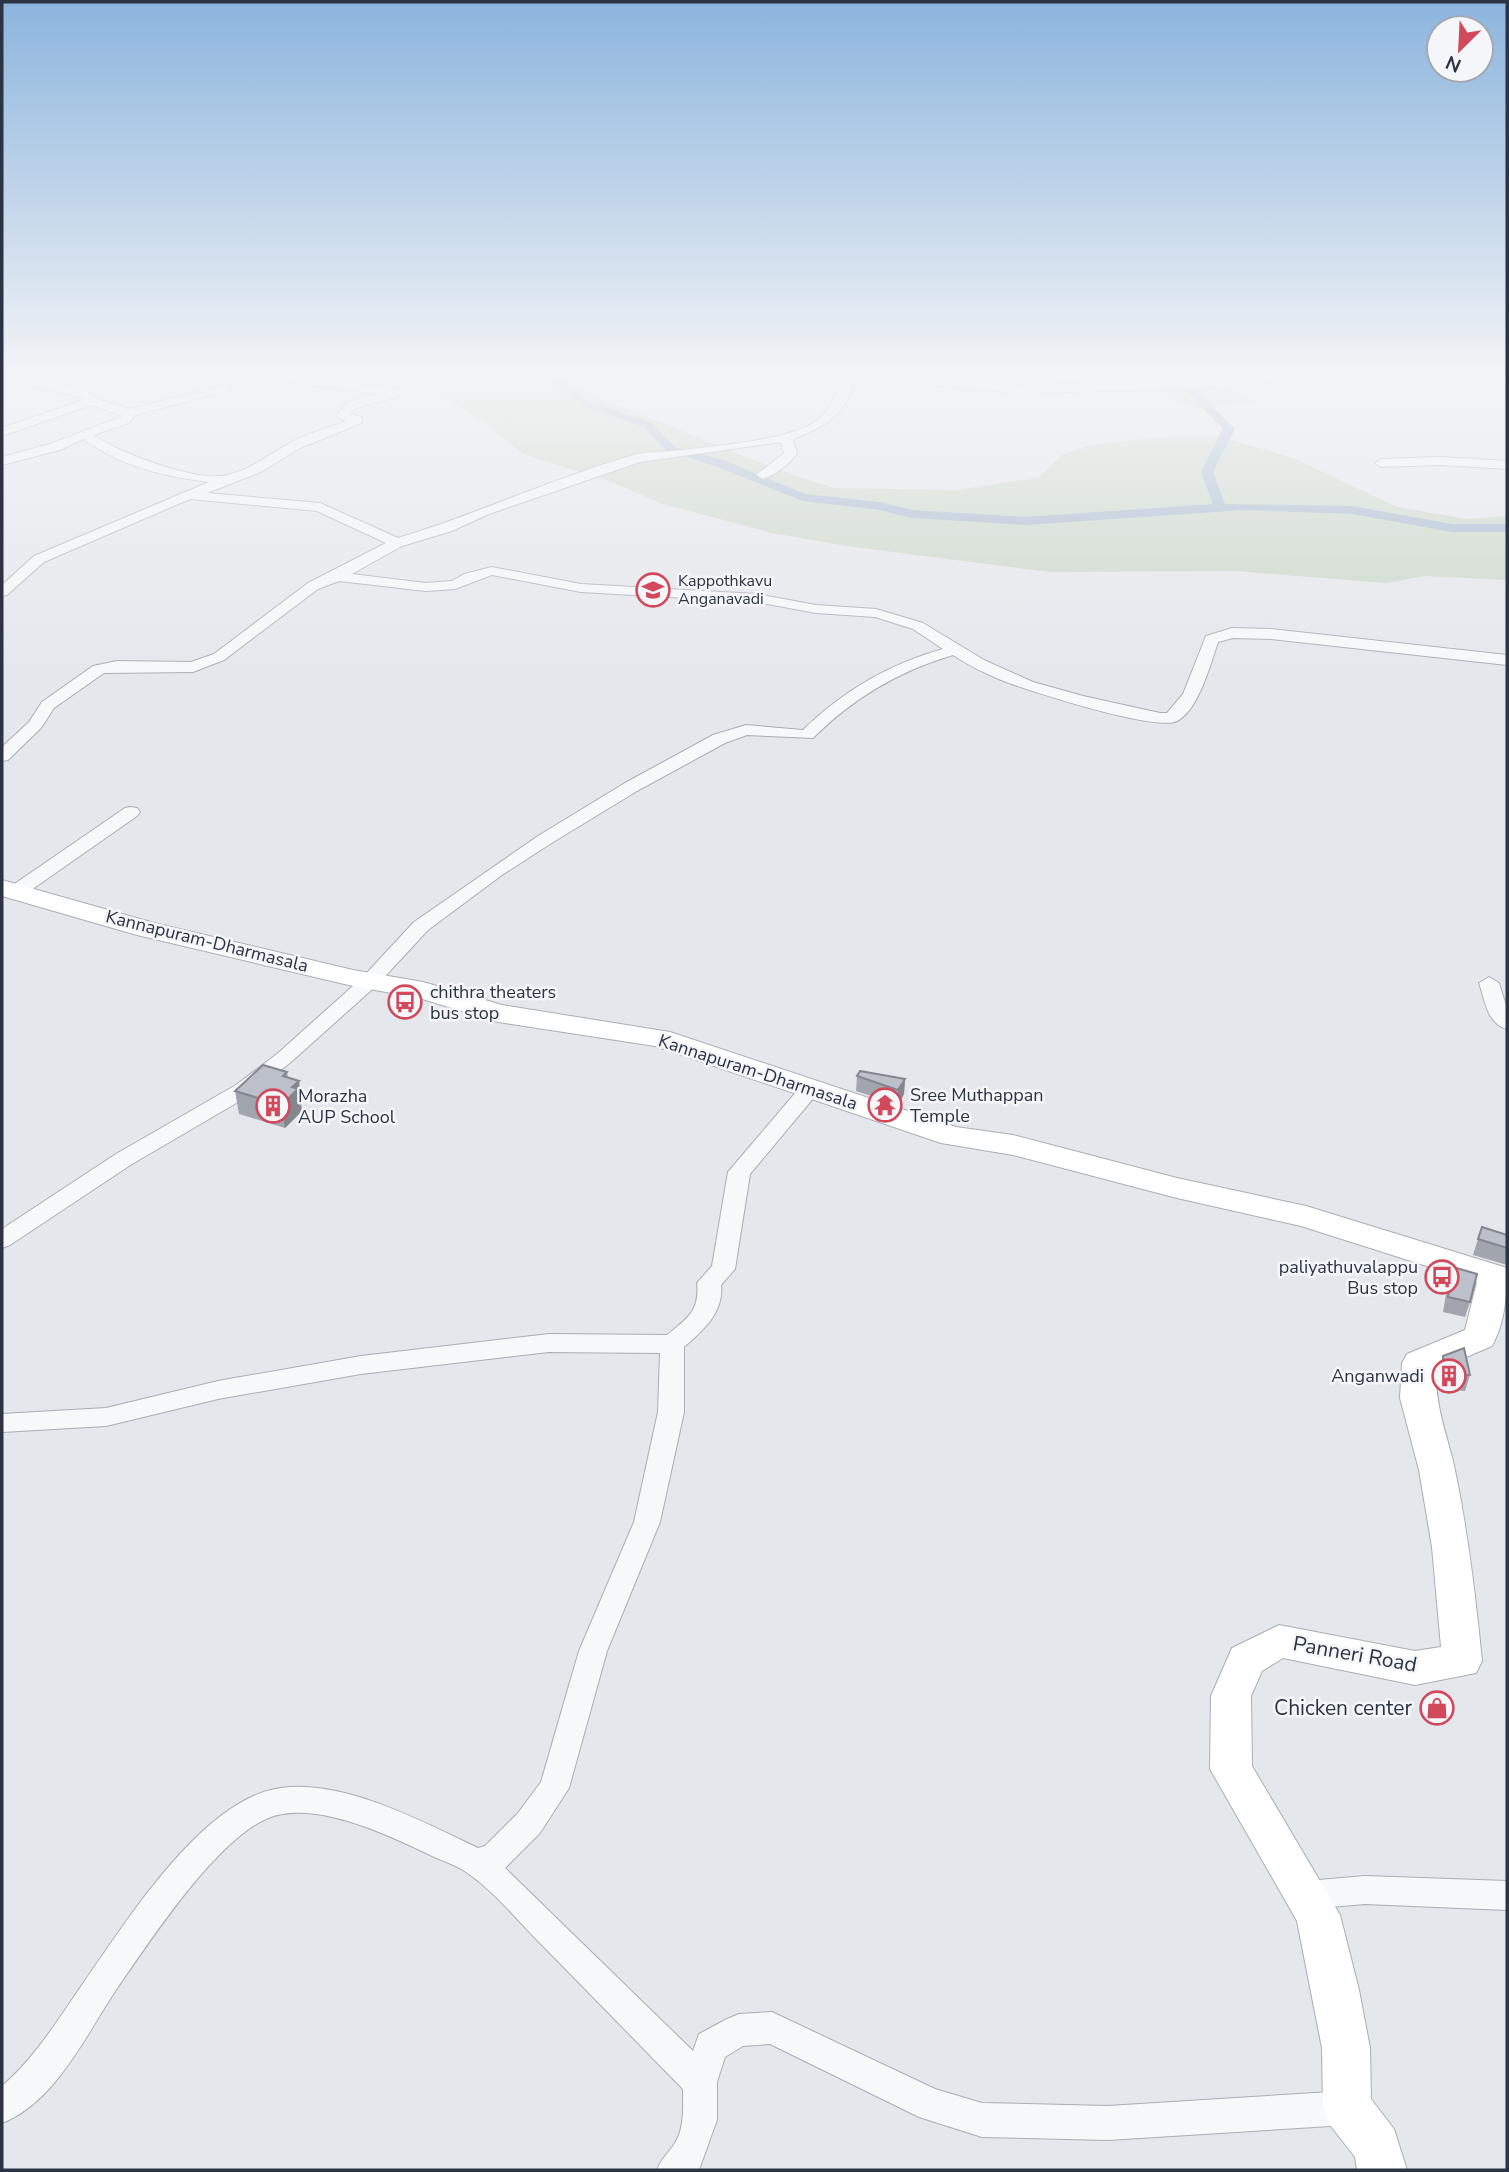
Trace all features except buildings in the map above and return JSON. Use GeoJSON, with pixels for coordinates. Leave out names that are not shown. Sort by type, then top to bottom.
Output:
{"type":"FeatureCollection","features":[{"type":"Feature","properties":{"kind":"main road","name":"Kannapuram-Dharmasala"},"geometry":{"type":"LineString","coordinates":[[9,890],[147,929],[370,981],[423,990],[498,1013],[660,1038],[952,1136],[1013,1145],[1177,1188],[1306,1217],[1501,1278]]}},
{"type":"Feature","properties":{"kind":"main road","name":"Panneri Road"},"geometry":{"type":"LineString","coordinates":[[1347,2108],[1346,2048],[1336,1990],[1318,1915],[1231,1769],[1231,1696],[1246,1660],[1279,1641],[1415,1668],[1462,1661],[1451,1547],[1437,1470],[1418,1398],[1419,1363],[1480,1338],[1501,1278]]}},
{"type":"Feature","properties":{"kind":"main road"},"geometry":{"type":"LineString","coordinates":[[1347,2108],[1377,2146],[1382,2170]]}},
{"type":"Feature","properties":{"kind":"street"},"geometry":{"type":"LineString","coordinates":[[206,477],[224,480]]}},
{"type":"Feature","properties":{"kind":"street"},"geometry":{"type":"LineString","coordinates":[[2,592],[39,559],[232,477]]}},
{"type":"Feature","properties":{"kind":"street"},"geometry":{"type":"LineString","coordinates":[[2,756],[35,725],[48,705],[99,669],[117,666],[193,667],[219,657],[313,586],[397,543],[447,528],[484,511],[578,477]]}},
{"type":"Feature","properties":{"kind":"street"},"geometry":{"type":"LineString","coordinates":[[187,495],[320,508],[397,543]]}},
{"type":"Feature","properties":{"kind":"street"},"geometry":{"type":"LineString","coordinates":[[337,576],[426,587],[455,585],[469,577],[492,571],[581,588],[757,598],[816,608],[876,613],[918,626],[955,650],[1019,682],[1160,719],[1171,718],[1181,708],[1194,685],[1211,639],[1232,633],[1312,638],[1507,660]]}},
{"type":"Feature","properties":{"kind":"street"},"geometry":{"type":"LineString","coordinates":[[2,1240],[124,1159],[243,1090],[284,1058],[370,981],[421,926],[496,871],[631,787],[719,739],[746,730],[807,735],[851,694],[892,673],[955,650]]}},
{"type":"Feature","properties":{"kind":"street"},"geometry":{"type":"LineString","coordinates":[[9,890],[131,812]]}},
{"type":"Feature","properties":{"kind":"street"},"geometry":{"type":"LineString","coordinates":[[1489,983],[1500,1017],[1507,1023]]}},
{"type":"Feature","properties":{"kind":"street"},"geometry":{"type":"LineString","coordinates":[[2,1423],[106,1417],[218,1390],[361,1365],[549,1343],[672,1344],[696,1323],[711,1300],[709,1283],[723,1269],[739,1172],[810,1089]]}},
{"type":"Feature","properties":{"kind":"street"},"geometry":{"type":"LineString","coordinates":[[477,1862],[494,1858],[529,1824],[555,1788],[593,1651],[647,1522],[671,1412],[672,1344]]}},
{"type":"Feature","properties":{"kind":"street"},"geometry":{"type":"LineString","coordinates":[[2,2106],[11,2101],[44,2068],[168,1891],[217,1838],[250,1812],[279,1801],[331,1805],[376,1816],[477,1862],[522,1903],[700,2082]]}},
{"type":"Feature","properties":{"kind":"street"},"geometry":{"type":"LineString","coordinates":[[1307,1895],[1365,1890],[1507,1896]]}},
{"type":"Feature","properties":{"kind":"street"},"geometry":{"type":"LineString","coordinates":[[674,2170],[688,2155],[700,2120],[700,2082],[711,2046],[739,2030],[772,2028],[931,2105],[982,2120],[1108,2123],[1347,2108]]}},
{"type":"Feature","properties":{"kind":"green space"},"geometry":{"type":"Polygon","coordinates":[[[597,477],[801,477],[834,488],[957,490],[1038,477],[1334,477],[1397,507],[1467,519],[1507,516],[1507,580],[1425,576],[1386,583],[1236,571],[1050,572],[846,546],[772,533],[663,504],[597,477]]]}},
{"type":"Feature","properties":{"kind":"waterway"},"geometry":{"type":"LineString","coordinates":[[754,477],[803,497],[880,506],[912,514],[1026,521],[1220,508]]}},
{"type":"Feature","properties":{"kind":"waterway"},"geometry":{"type":"LineString","coordinates":[[1209,477],[1220,508]]}},
{"type":"Feature","properties":{"kind":"waterway"},"geometry":{"type":"LineString","coordinates":[[1220,508],[1245,506],[1352,510],[1452,528],[1507,528]]}},
{"type":"Feature","properties":{"kind":"place","name":"Kappothkavu Anganavadi"},"geometry":{"type":"Point","coordinates":[653,590]}},
{"type":"Feature","properties":{"kind":"place","name":"chithra theaters bus stop"},"geometry":{"type":"Point","coordinates":[405,1002]}},
{"type":"Feature","properties":{"kind":"place","name":"Sree Muthappan Temple"},"geometry":{"type":"Point","coordinates":[885,1105]}},
{"type":"Feature","properties":{"kind":"place","name":"Morazha AUP School"},"geometry":{"type":"Point","coordinates":[273,1106]}},
{"type":"Feature","properties":{"kind":"place","name":"paliyathuvalappu Bus stop"},"geometry":{"type":"Point","coordinates":[1442,1277]}},
{"type":"Feature","properties":{"kind":"place","name":"Anganwadi"},"geometry":{"type":"Point","coordinates":[1449,1376]}},
{"type":"Feature","properties":{"kind":"place","name":"Chicken center"},"geometry":{"type":"Point","coordinates":[1437,1708]}}]}
